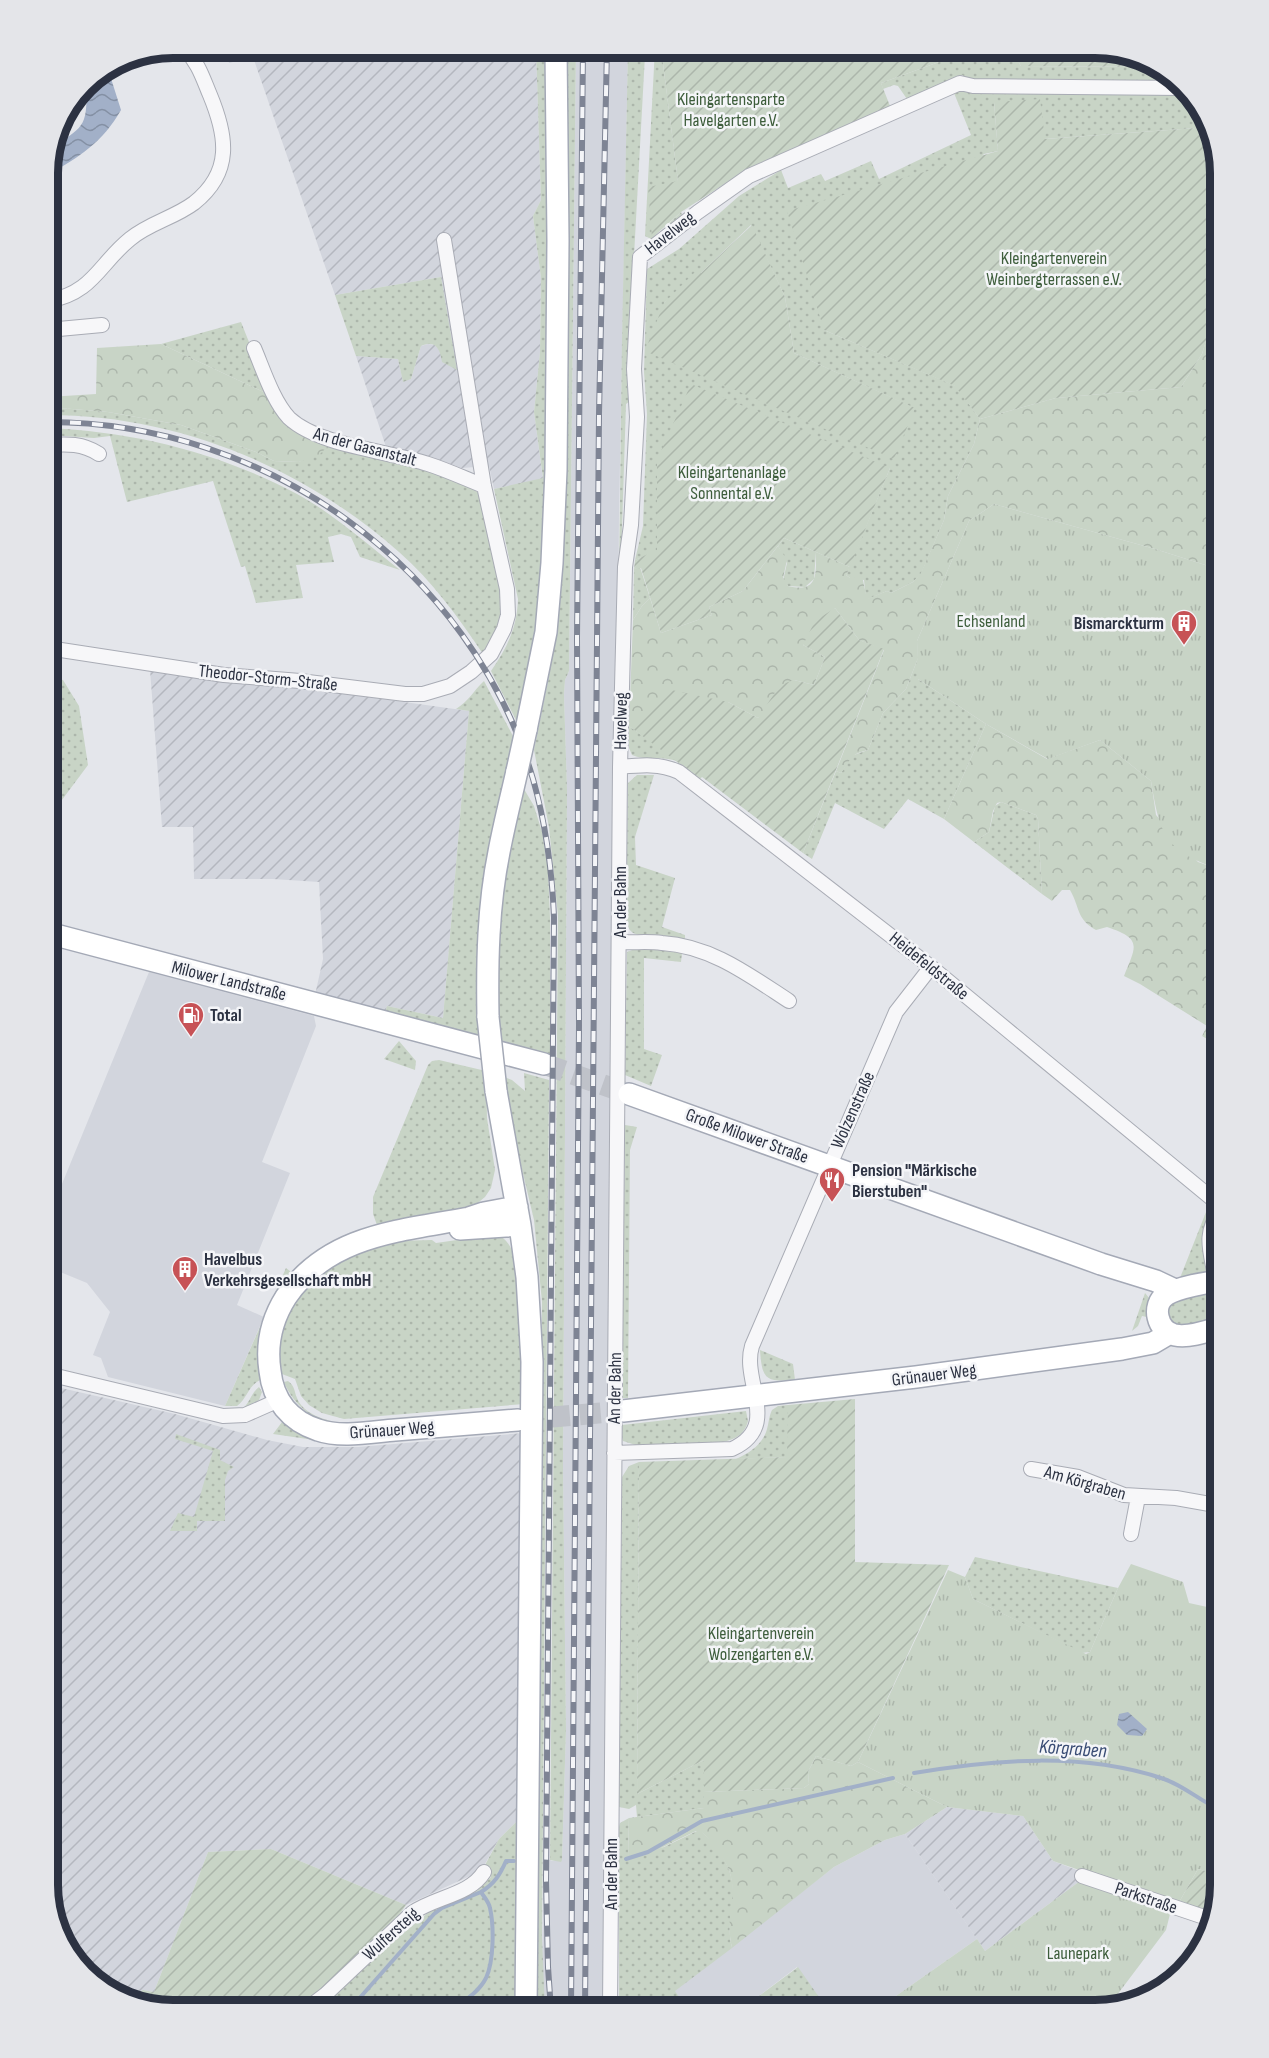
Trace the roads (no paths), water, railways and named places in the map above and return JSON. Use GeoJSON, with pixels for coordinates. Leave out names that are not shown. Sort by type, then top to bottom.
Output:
{"type":"FeatureCollection","features":[{"type":"Feature","properties":{"kind":"main road"},"geometry":{"type":"LineString","coordinates":[[526,1999],[532,1362],[527,1277],[496,1091],[488,1017],[487,973],[492,897],[499,853],[546,632],[552,563],[556,470],[558,241],[556,58]]}},
{"type":"Feature","properties":{"kind":"main road","name":"Milower Landstraße"},"geometry":{"type":"LineString","coordinates":[[59,936],[544,1064]]}},
{"type":"Feature","properties":{"kind":"main road","name":"Große Milower Straße"},"geometry":{"type":"LineString","coordinates":[[629,1094],[1101,1264],[1156,1281],[1166,1312],[1183,1336],[1210,1330]]}},
{"type":"Feature","properties":{"kind":"main road"},"geometry":{"type":"LineString","coordinates":[[484,1213],[499,1194],[505,1151]]}},
{"type":"Feature","properties":{"kind":"main road","name":"Grünauer Weg"},"geometry":{"type":"LineString","coordinates":[[518,1216],[484,1213],[351,1244],[328,1256],[306,1272],[283,1301],[272,1328],[268,1358],[271,1381],[279,1400],[291,1416],[306,1426],[320,1431],[338,1434],[518,1420]]}},
{"type":"Feature","properties":{"kind":"main road","name":"Grünauer Weg"},"geometry":{"type":"LineString","coordinates":[[391,1233],[411,1234],[470,1227],[518,1216]]}},
{"type":"Feature","properties":{"kind":"main road"},"geometry":{"type":"LineString","coordinates":[[1166,1312],[1210,1287]]}},
{"type":"Feature","properties":{"kind":"main road","name":"Grünauer Weg"},"geometry":{"type":"LineString","coordinates":[[623,1411],[916,1377],[1153,1343],[1166,1312]]}},
{"type":"Feature","properties":{"kind":"street"},"geometry":{"type":"LineString","coordinates":[[59,298],[82,289],[126,242],[144,229],[193,203],[216,175],[224,147],[223,132],[193,58]]}},
{"type":"Feature","properties":{"kind":"street","name":"Havelweg"},"geometry":{"type":"LineString","coordinates":[[620,767],[626,567],[631,525],[637,417],[634,369],[640,257],[749,176],[960,83],[973,86],[1172,88]]}},
{"type":"Feature","properties":{"kind":"street"},"geometry":{"type":"LineString","coordinates":[[444,240],[484,486]]}},
{"type":"Feature","properties":{"kind":"street"},"geometry":{"type":"LineString","coordinates":[[59,329],[102,325]]}},
{"type":"Feature","properties":{"kind":"street","name":"An der Gasanstalt"},"geometry":{"type":"LineString","coordinates":[[254,348],[271,390],[288,417],[306,431],[428,464],[484,486]]}},
{"type":"Feature","properties":{"kind":"street"},"geometry":{"type":"LineString","coordinates":[[59,445],[87,446],[99,454]]}},
{"type":"Feature","properties":{"kind":"street","name":"Theodor-Storm-Straße"},"geometry":{"type":"LineString","coordinates":[[59,650],[224,675],[300,681],[405,694],[423,694],[450,686],[471,672],[490,654],[500,640],[508,615],[507,589],[484,486]]}},
{"type":"Feature","properties":{"kind":"street","name":"Heidefeldstraße"},"geometry":{"type":"LineString","coordinates":[[620,767],[667,766],[679,772],[931,966],[1210,1199]]}},
{"type":"Feature","properties":{"kind":"street","name":"An der Bahn"},"geometry":{"type":"LineString","coordinates":[[610,1999],[620,767]]}},
{"type":"Feature","properties":{"kind":"street"},"geometry":{"type":"LineString","coordinates":[[620,942],[662,943],[696,949],[735,966],[789,1001]]}},
{"type":"Feature","properties":{"kind":"street","name":"Wolzenstraße"},"geometry":{"type":"LineString","coordinates":[[756,1396],[750,1368],[750,1352],[896,1012],[931,966]]}},
{"type":"Feature","properties":{"kind":"street","name":"Heidefeldstraße"},"geometry":{"type":"LineString","coordinates":[[1210,1232],[1210,1250]]}},
{"type":"Feature","properties":{"kind":"street"},"geometry":{"type":"LineString","coordinates":[[58,1376],[223,1416],[245,1415],[279,1400]]}},
{"type":"Feature","properties":{"kind":"street"},"geometry":{"type":"LineString","coordinates":[[614,1453],[732,1449],[746,1441],[754,1430],[758,1413],[756,1396]]}},
{"type":"Feature","properties":{"kind":"street","name":"Am Körgraben"},"geometry":{"type":"LineString","coordinates":[[1031,1469],[1078,1477],[1124,1495],[1176,1498],[1210,1504]]}},
{"type":"Feature","properties":{"kind":"street","name":"Am Körgraben"},"geometry":{"type":"LineString","coordinates":[[1131,1534],[1138,1497]]}},
{"type":"Feature","properties":{"kind":"street","name":"Wulfersteig"},"geometry":{"type":"LineString","coordinates":[[319,1999],[412,1912],[425,1904],[471,1887],[484,1872]]}},
{"type":"Feature","properties":{"kind":"street","name":"Parkstraße"},"geometry":{"type":"LineString","coordinates":[[1082,1876],[1205,1918]]}},
{"type":"Feature","properties":{"kind":"water"},"geometry":{"type":"Polygon","coordinates":[[[111,78],[121,110],[98,140],[59,169],[64,139],[79,128],[83,122],[87,98],[111,78]]]}},
{"type":"Feature","properties":{"kind":"water"},"geometry":{"type":"Polygon","coordinates":[[[1128,1712],[1147,1729],[1142,1736],[1127,1735],[1117,1725],[1119,1714],[1128,1712]]]}},
{"type":"Feature","properties":{"kind":"waterway","name":"Körgraben"},"geometry":{"type":"LineString","coordinates":[[914,1773],[1008,1762],[1040,1761],[1103,1765],[1134,1770],[1164,1779],[1210,1804]]}},
{"type":"Feature","properties":{"kind":"waterway","name":"Körgraben"},"geometry":{"type":"LineString","coordinates":[[626,1859],[648,1852],[702,1821],[893,1778]]}},
{"type":"Feature","properties":{"kind":"waterway","name":"Körgraben"},"geometry":{"type":"LineString","coordinates":[[467,1999],[486,1978],[492,1953],[492,1924],[489,1906],[481,1892],[496,1879],[506,1861],[514,1861]]}},
{"type":"Feature","properties":{"kind":"waterway"},"geometry":{"type":"LineString","coordinates":[[359,1999],[434,1914],[442,1908],[481,1892]]}},
{"type":"Feature","properties":{"kind":"tunnel"},"geometry":{"type":"LineString","coordinates":[[544,1064],[629,1094]]}},
{"type":"Feature","properties":{"kind":"tunnel"},"geometry":{"type":"LineString","coordinates":[[518,1420],[623,1411]]}},
{"type":"Feature","properties":{"kind":"railway"},"geometry":{"type":"LineString","coordinates":[[571,1999],[579,1025],[577,638],[583,58]]}},
{"type":"Feature","properties":{"kind":"railway"},"geometry":{"type":"LineString","coordinates":[[585,1999],[599,414],[607,58]]}},
{"type":"Feature","properties":{"kind":"railway"},"geometry":{"type":"LineString","coordinates":[[59,423],[129,429],[207,448],[281,479],[349,521],[410,573],[462,634],[503,703],[533,779],[548,848],[554,917],[546,1881],[550,1999]]}},
{"type":"Feature","properties":{"kind":"place","name":"Bismarckturm"},"geometry":{"type":"Point","coordinates":[1184,646]}},
{"type":"Feature","properties":{"kind":"place","name":"Total"},"geometry":{"type":"Point","coordinates":[191,1038]}},
{"type":"Feature","properties":{"kind":"place","name":"Pension \"Märkische Bierstuben\""},"geometry":{"type":"Point","coordinates":[832,1203]}},
{"type":"Feature","properties":{"kind":"place","name":"Havelbus Verkehrsgesellschaft mbH"},"geometry":{"type":"Point","coordinates":[185,1292]}},
{"type":"Feature","properties":{"kind":"park label","name":"Kleingartensparte Havelgarten e.V."},"geometry":{"type":"Point","coordinates":[731,109]}},
{"type":"Feature","properties":{"kind":"park label","name":"Kleingartenverein Weinbergterrassen e.V."},"geometry":{"type":"Point","coordinates":[1054,268]}},
{"type":"Feature","properties":{"kind":"park label","name":"Kleingartenanlage Sonnental e.V."},"geometry":{"type":"Point","coordinates":[732,482]}},
{"type":"Feature","properties":{"kind":"park label","name":"Echsenland"},"geometry":{"type":"Point","coordinates":[991,621]}},
{"type":"Feature","properties":{"kind":"park label","name":"Kleingartenverein Wolzengarten e.V."},"geometry":{"type":"Point","coordinates":[761,1643]}},
{"type":"Feature","properties":{"kind":"park label","name":"Launepark"},"geometry":{"type":"Point","coordinates":[1078,1953]}}]}
